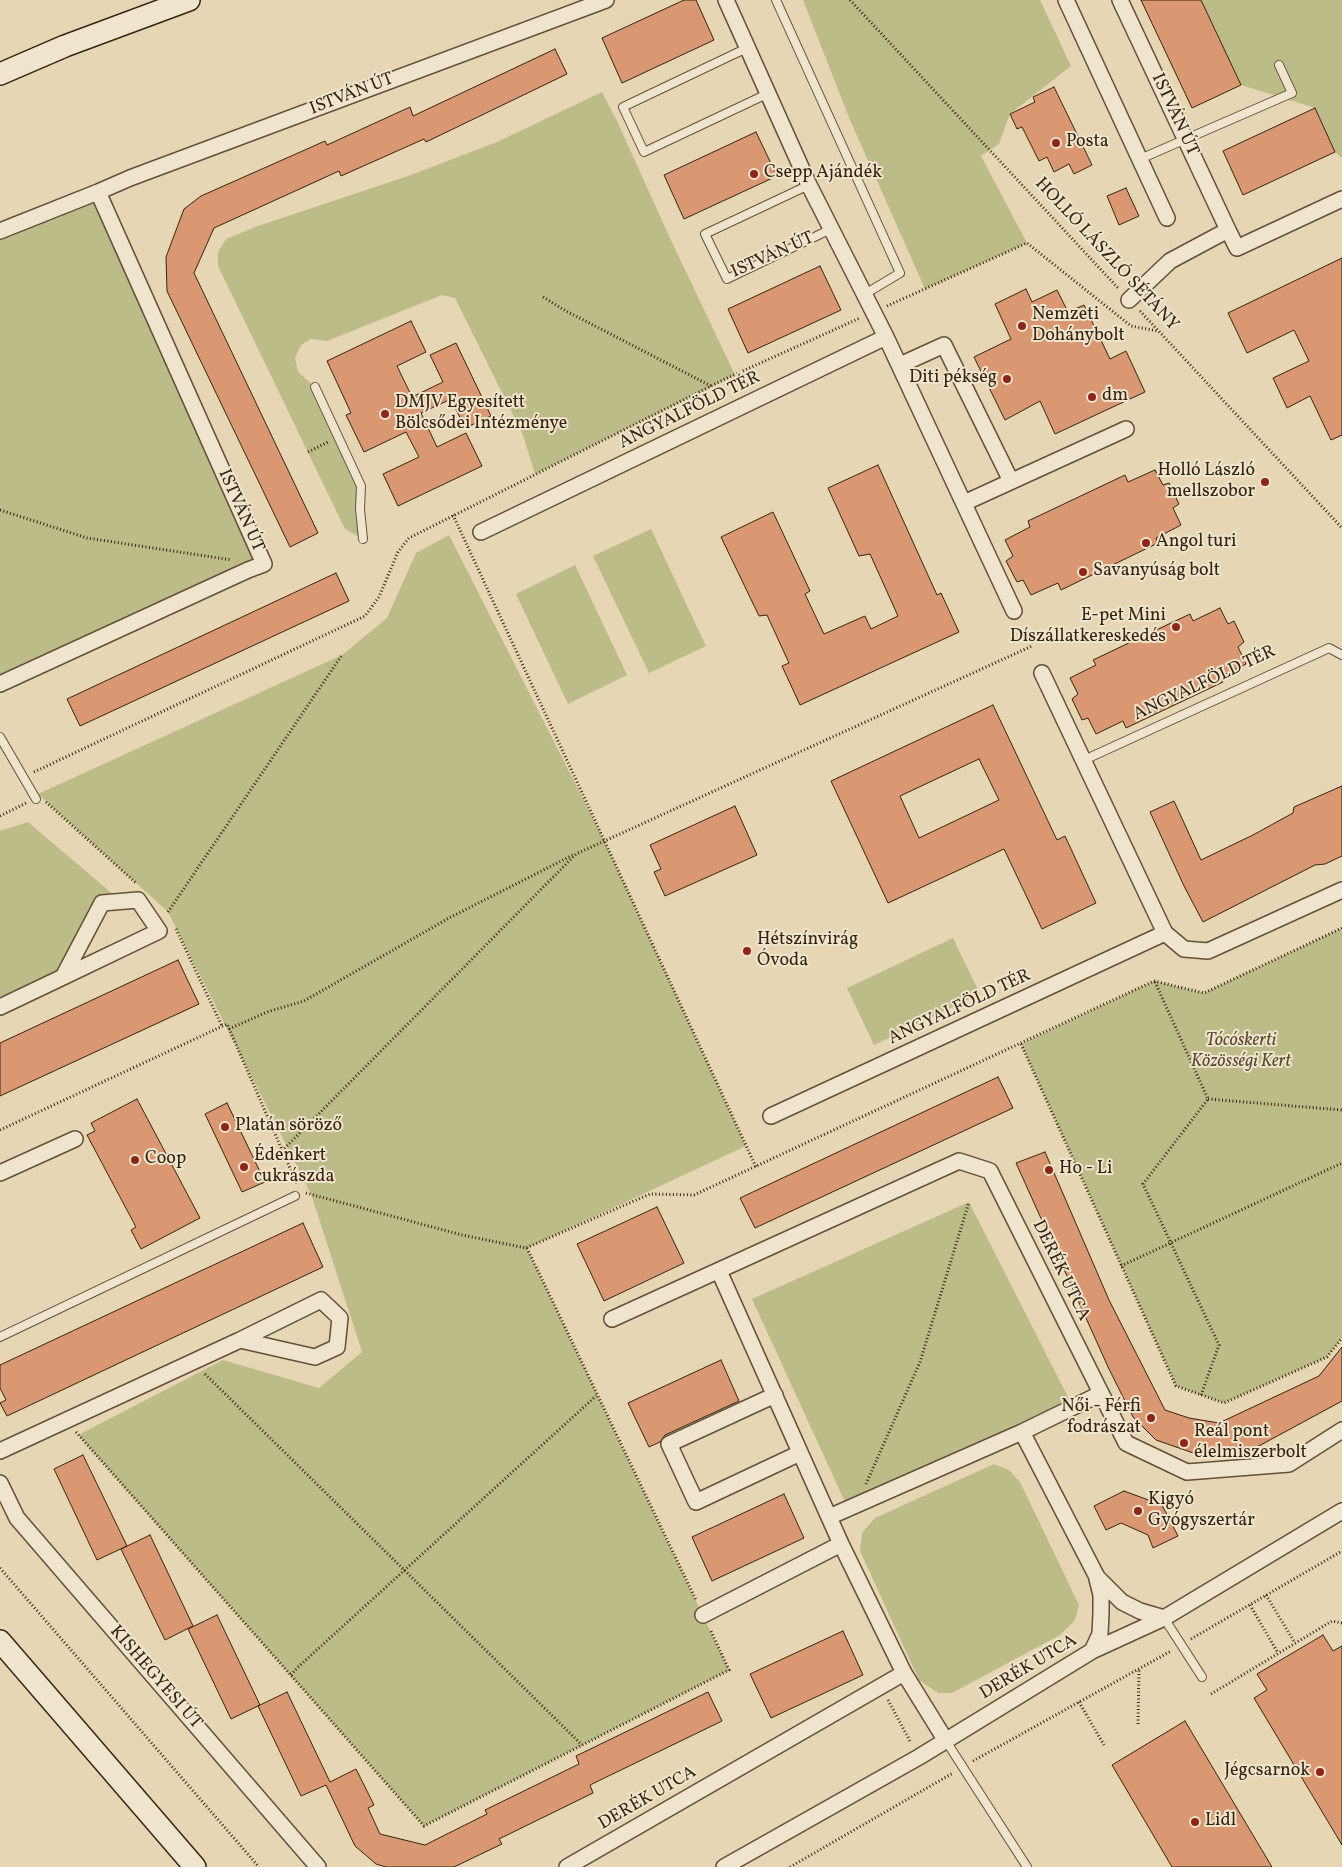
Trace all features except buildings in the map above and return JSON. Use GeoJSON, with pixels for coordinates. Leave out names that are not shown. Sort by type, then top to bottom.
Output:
{"type":"FeatureCollection","features":[{"type":"Feature","properties":{"kind":"street"},"geometry":{"type":"LineString","coordinates":[[0,74],[65,46],[188,0]]}},
{"type":"Feature","properties":{"kind":"street","name":"ISTVÁN ÚT"},"geometry":{"type":"LineString","coordinates":[[0,231],[98,192],[606,0]]}},
{"type":"Feature","properties":{"kind":"street","name":"ISTVÁN ÚT"},"geometry":{"type":"LineString","coordinates":[[726,0],[809,185],[886,337]]}},
{"type":"Feature","properties":{"kind":"street"},"geometry":{"type":"LineString","coordinates":[[1066,0],[1168,218]]}},
{"type":"Feature","properties":{"kind":"street","name":"ISTVÁN ÚT"},"geometry":{"type":"LineString","coordinates":[[1120,0],[1236,248],[1342,199]]}},
{"type":"Feature","properties":{"kind":"street","name":"ISTVÁN ÚT"},"geometry":{"type":"LineString","coordinates":[[0,684],[264,564],[98,192]]}},
{"type":"Feature","properties":{"kind":"street"},"geometry":{"type":"LineString","coordinates":[[1129,300],[1170,261],[1228,230]]}},
{"type":"Feature","properties":{"kind":"street"},"geometry":{"type":"LineString","coordinates":[[886,337],[1014,611]]}},
{"type":"Feature","properties":{"kind":"street","name":"ANGYALFÖLD TÉR"},"geometry":{"type":"LineString","coordinates":[[481,532],[886,337]]}},
{"type":"Feature","properties":{"kind":"street"},"geometry":{"type":"LineString","coordinates":[[900,365],[944,345],[1011,481]]}},
{"type":"Feature","properties":{"kind":"street"},"geometry":{"type":"LineString","coordinates":[[964,503],[1126,429]]}},
{"type":"Feature","properties":{"kind":"street"},"geometry":{"type":"LineString","coordinates":[[1042,673],[1165,933],[1184,949],[1208,951],[1342,890]]}},
{"type":"Feature","properties":{"kind":"street"},"geometry":{"type":"LineString","coordinates":[[0,1007],[63,977],[159,931],[138,900],[102,903],[63,977]]}},
{"type":"Feature","properties":{"kind":"street","name":"ANGYALFÖLD TÉR"},"geometry":{"type":"LineString","coordinates":[[771,1116],[1165,933]]}},
{"type":"Feature","properties":{"kind":"street"},"geometry":{"type":"LineString","coordinates":[[0,1174],[75,1138]]}},
{"type":"Feature","properties":{"kind":"street","name":"DERÉK UTCA"},"geometry":{"type":"LineString","coordinates":[[612,1319],[959,1161],[990,1171],[1126,1443],[1187,1472],[1289,1464],[1342,1430]]}},
{"type":"Feature","properties":{"kind":"street"},"geometry":{"type":"LineString","coordinates":[[719,1270],[841,1544],[904,1673],[946,1741]]}},
{"type":"Feature","properties":{"kind":"street"},"geometry":{"type":"LineString","coordinates":[[0,1451],[240,1340],[321,1300],[340,1318],[337,1347],[315,1357],[240,1340]]}},
{"type":"Feature","properties":{"kind":"street"},"geometry":{"type":"LineString","coordinates":[[829,1517],[1022,1432],[1100,1394]]}},
{"type":"Feature","properties":{"kind":"street"},"geometry":{"type":"LineString","coordinates":[[774,1395],[669,1444],[696,1502],[800,1453]]}},
{"type":"Feature","properties":{"kind":"street"},"geometry":{"type":"LineString","coordinates":[[1022,1432],[1097,1577],[1101,1595],[1100,1634],[1092,1651]]}},
{"type":"Feature","properties":{"kind":"street","name":"KISHEGYESI ÚT"},"geometry":{"type":"LineString","coordinates":[[0,1482],[17,1518],[318,1867]]}},
{"type":"Feature","properties":{"kind":"street","name":"DERÉK UTCA"},"geometry":{"type":"LineString","coordinates":[[724,1867],[946,1741],[1092,1651],[1164,1618],[1342,1511]]}},
{"type":"Feature","properties":{"kind":"street"},"geometry":{"type":"LineString","coordinates":[[703,1615],[841,1544]]}},
{"type":"Feature","properties":{"kind":"street"},"geometry":{"type":"LineString","coordinates":[[1097,1577],[1122,1602],[1140,1612],[1164,1618]]}},
{"type":"Feature","properties":{"kind":"street"},"geometry":{"type":"LineString","coordinates":[[0,1641],[194,1867]]}},
{"type":"Feature","properties":{"kind":"street","name":"DERÉK UTCA"},"geometry":{"type":"LineString","coordinates":[[567,1867],[904,1673]]}},
{"type":"Feature","properties":{"kind":"lane"},"geometry":{"type":"LineString","coordinates":[[776,0],[900,273],[865,294]]}},
{"type":"Feature","properties":{"kind":"lane"},"geometry":{"type":"LineString","coordinates":[[747,48],[623,107],[644,152],[767,94]]}},
{"type":"Feature","properties":{"kind":"lane"},"geometry":{"type":"LineString","coordinates":[[1140,159],[1292,93],[1279,65]]}},
{"type":"Feature","properties":{"kind":"lane","name":"ISTVÁN ÚT"},"geometry":{"type":"LineString","coordinates":[[809,185],[705,234],[727,280],[831,229]]}},
{"type":"Feature","properties":{"kind":"lane"},"geometry":{"type":"LineString","coordinates":[[315,387],[361,486],[360,509],[363,540]]}},
{"type":"Feature","properties":{"kind":"lane","name":"ANGYALFÖLD TÉR"},"geometry":{"type":"LineString","coordinates":[[1084,760],[1329,648],[1342,655]]}},
{"type":"Feature","properties":{"kind":"lane"},"geometry":{"type":"LineString","coordinates":[[0,737],[37,796]]}},
{"type":"Feature","properties":{"kind":"lane"},"geometry":{"type":"LineString","coordinates":[[0,1337],[295,1196]]}},
{"type":"Feature","properties":{"kind":"lane"},"geometry":{"type":"LineString","coordinates":[[1164,1618],[1202,1677]]}},
{"type":"Feature","properties":{"kind":"lane"},"geometry":{"type":"LineString","coordinates":[[946,1741],[1027,1867]]}},
{"type":"Feature","properties":{"kind":"path","name":"HOLLÓ LÁSZLÓ SÉTÁNY"},"geometry":{"type":"LineString","coordinates":[[850,0],[1342,528]]}},
{"type":"Feature","properties":{"kind":"path"},"geometry":{"type":"LineString","coordinates":[[139,886],[37,796],[29,775],[365,616],[379,597],[398,552],[409,538],[711,386],[1027,243],[1131,326],[1158,331]]}},
{"type":"Feature","properties":{"kind":"path"},"geometry":{"type":"LineString","coordinates":[[543,297],[566,311],[711,386]]}},
{"type":"Feature","properties":{"kind":"path"},"geometry":{"type":"LineString","coordinates":[[308,452],[338,438]]}},
{"type":"Feature","properties":{"kind":"path"},"geometry":{"type":"LineString","coordinates":[[0,510],[87,538],[235,560]]}},
{"type":"Feature","properties":{"kind":"path"},"geometry":{"type":"LineString","coordinates":[[453,515],[756,1167]]}},
{"type":"Feature","properties":{"kind":"path"},"geometry":{"type":"LineString","coordinates":[[229,1029],[267,1012],[304,1001],[449,918],[576,854],[1032,646]]}},
{"type":"Feature","properties":{"kind":"path"},"geometry":{"type":"LineString","coordinates":[[222,1026],[168,912],[342,655]]}},
{"type":"Feature","properties":{"kind":"path"},"geometry":{"type":"LineString","coordinates":[[0,816],[37,796]]}},
{"type":"Feature","properties":{"kind":"path"},"geometry":{"type":"LineString","coordinates":[[282,1151],[576,854]]}},
{"type":"Feature","properties":{"kind":"path"},"geometry":{"type":"LineString","coordinates":[[0,1130],[227,1024],[301,1192],[462,1235],[526,1248],[650,1194],[694,1195],[1154,981],[1204,993],[1342,928]]}},
{"type":"Feature","properties":{"kind":"path"},"geometry":{"type":"LineString","coordinates":[[1154,981],[1208,1099]]}},
{"type":"Feature","properties":{"kind":"path"},"geometry":{"type":"LineString","coordinates":[[1021,1044],[1176,1386],[1224,1403],[1327,1357],[1342,1338]]}},
{"type":"Feature","properties":{"kind":"path"},"geometry":{"type":"LineString","coordinates":[[1208,1099],[1342,1110]]}},
{"type":"Feature","properties":{"kind":"path"},"geometry":{"type":"LineString","coordinates":[[1202,1395],[1219,1345],[1143,1184],[1208,1099]]}},
{"type":"Feature","properties":{"kind":"path"},"geometry":{"type":"LineString","coordinates":[[1121,1266],[1342,1163]]}},
{"type":"Feature","properties":{"kind":"path"},"geometry":{"type":"LineString","coordinates":[[856,1505],[920,1362],[970,1202]]}},
{"type":"Feature","properties":{"kind":"path"},"geometry":{"type":"LineString","coordinates":[[64,1422],[85,1442],[424,1826],[728,1670],[526,1248]]}},
{"type":"Feature","properties":{"kind":"path"},"geometry":{"type":"LineString","coordinates":[[191,1363],[197,1366],[582,1745]]}},
{"type":"Feature","properties":{"kind":"path"},"geometry":{"type":"LineString","coordinates":[[291,1676],[297,1668],[596,1396]]}},
{"type":"Feature","properties":{"kind":"path"},"geometry":{"type":"LineString","coordinates":[[1217,1624],[1342,1551]]}},
{"type":"Feature","properties":{"kind":"path"},"geometry":{"type":"LineString","coordinates":[[0,1568],[259,1867]]}},
{"type":"Feature","properties":{"kind":"path"},"geometry":{"type":"LineString","coordinates":[[1266,1596],[1295,1643]]}},
{"type":"Feature","properties":{"kind":"path"},"geometry":{"type":"LineString","coordinates":[[1250,1605],[1278,1653]]}},
{"type":"Feature","properties":{"kind":"path"},"geometry":{"type":"LineString","coordinates":[[1211,1694],[1332,1621],[1342,1622]]}},
{"type":"Feature","properties":{"kind":"path"},"geometry":{"type":"LineString","coordinates":[[982,1756],[1144,1666]]}},
{"type":"Feature","properties":{"kind":"path"},"geometry":{"type":"LineString","coordinates":[[1138,1724],[1139,1669]]}},
{"type":"Feature","properties":{"kind":"path"},"geometry":{"type":"LineString","coordinates":[[880,1686],[911,1743]]}},
{"type":"Feature","properties":{"kind":"path"},"geometry":{"type":"LineString","coordinates":[[1079,1702],[1104,1745]]}},
{"type":"Feature","properties":{"kind":"path"},"geometry":{"type":"LineString","coordinates":[[790,1867],[934,1784]]}},
{"type":"Feature","properties":{"kind":"green space"},"geometry":{"type":"Polygon","coordinates":[[[803,0],[1040,0],[1071,66],[1010,114],[999,144],[981,156],[1027,243],[925,289],[850,120],[803,0]]]}},
{"type":"Feature","properties":{"kind":"green space"},"geometry":{"type":"Polygon","coordinates":[[[1201,0],[1342,0],[1342,158],[1335,152],[1315,108],[1241,85],[1201,0]]]}},
{"type":"Feature","properties":{"kind":"green space"},"geometry":{"type":"Polygon","coordinates":[[[602,92],[735,375],[535,474],[523,435],[455,298],[442,295],[327,341],[311,339],[301,345],[295,358],[298,372],[315,387],[361,486],[363,539],[345,529],[218,266],[218,252],[226,239],[258,226],[411,175],[497,142],[602,92]]]}},
{"type":"Feature","properties":{"kind":"green space"},"geometry":{"type":"Polygon","coordinates":[[[98,192],[264,564],[0,684],[0,231],[98,192]]]}},
{"type":"Feature","properties":{"kind":"green space"},"geometry":{"type":"Polygon","coordinates":[[[651,529],[706,646],[649,673],[593,556],[651,529]]]}},
{"type":"Feature","properties":{"kind":"green space"},"geometry":{"type":"Polygon","coordinates":[[[449,535],[605,842],[746,1146],[527,1248],[729,1670],[424,1826],[78,1435],[223,1360],[319,1388],[362,1352],[311,1194],[168,912],[38,794],[342,655],[387,618],[416,553],[449,535]]]}},
{"type":"Feature","properties":{"kind":"green space"},"geometry":{"type":"Polygon","coordinates":[[[575,565],[627,675],[568,704],[516,594],[575,565]]]}},
{"type":"Feature","properties":{"kind":"green space"},"geometry":{"type":"Polygon","coordinates":[[[28,822],[121,901],[102,903],[63,977],[0,1007],[0,831],[28,822]]]}},
{"type":"Feature","properties":{"kind":"green space","name":"Tócóskerti Közösségi Kert"},"geometry":{"type":"Polygon","coordinates":[[[1342,928],[1342,1338],[1327,1357],[1224,1403],[1176,1386],[1021,1044],[1154,981],[1204,993],[1342,928]]]}},
{"type":"Feature","properties":{"kind":"green space"},"geometry":{"type":"Polygon","coordinates":[[[953,938],[980,994],[874,1045],[847,988],[953,938]]]}},
{"type":"Feature","properties":{"kind":"green space"},"geometry":{"type":"Polygon","coordinates":[[[969,1202],[1070,1401],[845,1502],[752,1299],[969,1202]]]}},
{"type":"Feature","properties":{"kind":"green space"},"geometry":{"type":"Polygon","coordinates":[[[994,1464],[1009,1470],[1020,1482],[1079,1605],[1075,1620],[1060,1635],[952,1693],[938,1693],[919,1680],[860,1551],[862,1533],[875,1518],[994,1464]]]}},
{"type":"Feature","properties":{"kind":"place","name":"Posta"},"geometry":{"type":"Point","coordinates":[1056,143]}},
{"type":"Feature","properties":{"kind":"place","name":"Csepp Ajándék"},"geometry":{"type":"Point","coordinates":[754,174]}},
{"type":"Feature","properties":{"kind":"place","name":"Nemzeti Dohánybolt"},"geometry":{"type":"Point","coordinates":[1022,326]}},
{"type":"Feature","properties":{"kind":"place","name":"Diti pékség"},"geometry":{"type":"Point","coordinates":[1007,379]}},
{"type":"Feature","properties":{"kind":"place","name":"dm"},"geometry":{"type":"Point","coordinates":[1092,397]}},
{"type":"Feature","properties":{"kind":"place","name":"DMJV Egyesített Bölcsődei Intézménye"},"geometry":{"type":"Point","coordinates":[385,414]}},
{"type":"Feature","properties":{"kind":"place","name":"Holló László mellszobor"},"geometry":{"type":"Point","coordinates":[1265,482]}},
{"type":"Feature","properties":{"kind":"place","name":"Angol turi"},"geometry":{"type":"Point","coordinates":[1146,543]}},
{"type":"Feature","properties":{"kind":"place","name":"Savanyúság bolt"},"geometry":{"type":"Point","coordinates":[1083,572]}},
{"type":"Feature","properties":{"kind":"place","name":"E-pet Mini Díszállatkereskedés"},"geometry":{"type":"Point","coordinates":[1176,627]}},
{"type":"Feature","properties":{"kind":"place","name":"Hétszínvirág Óvoda"},"geometry":{"type":"Point","coordinates":[747,951]}},
{"type":"Feature","properties":{"kind":"place","name":"Platán söröző"},"geometry":{"type":"Point","coordinates":[225,1127]}},
{"type":"Feature","properties":{"kind":"place","name":"Coop"},"geometry":{"type":"Point","coordinates":[135,1160]}},
{"type":"Feature","properties":{"kind":"place","name":"Édenkert cukrászda"},"geometry":{"type":"Point","coordinates":[244,1167]}},
{"type":"Feature","properties":{"kind":"place","name":"Ho - Li"},"geometry":{"type":"Point","coordinates":[1049,1170]}},
{"type":"Feature","properties":{"kind":"place","name":"Női - Férfi fodrászat"},"geometry":{"type":"Point","coordinates":[1151,1418]}},
{"type":"Feature","properties":{"kind":"place","name":"Reál pont élelmiszerbolt"},"geometry":{"type":"Point","coordinates":[1184,1443]}},
{"type":"Feature","properties":{"kind":"place","name":"Kigyó Gyógyszertár"},"geometry":{"type":"Point","coordinates":[1138,1511]}},
{"type":"Feature","properties":{"kind":"place","name":"Jégcsarnok"},"geometry":{"type":"Point","coordinates":[1320,1772]}},
{"type":"Feature","properties":{"kind":"place","name":"Lidl"},"geometry":{"type":"Point","coordinates":[1195,1822]}}]}
